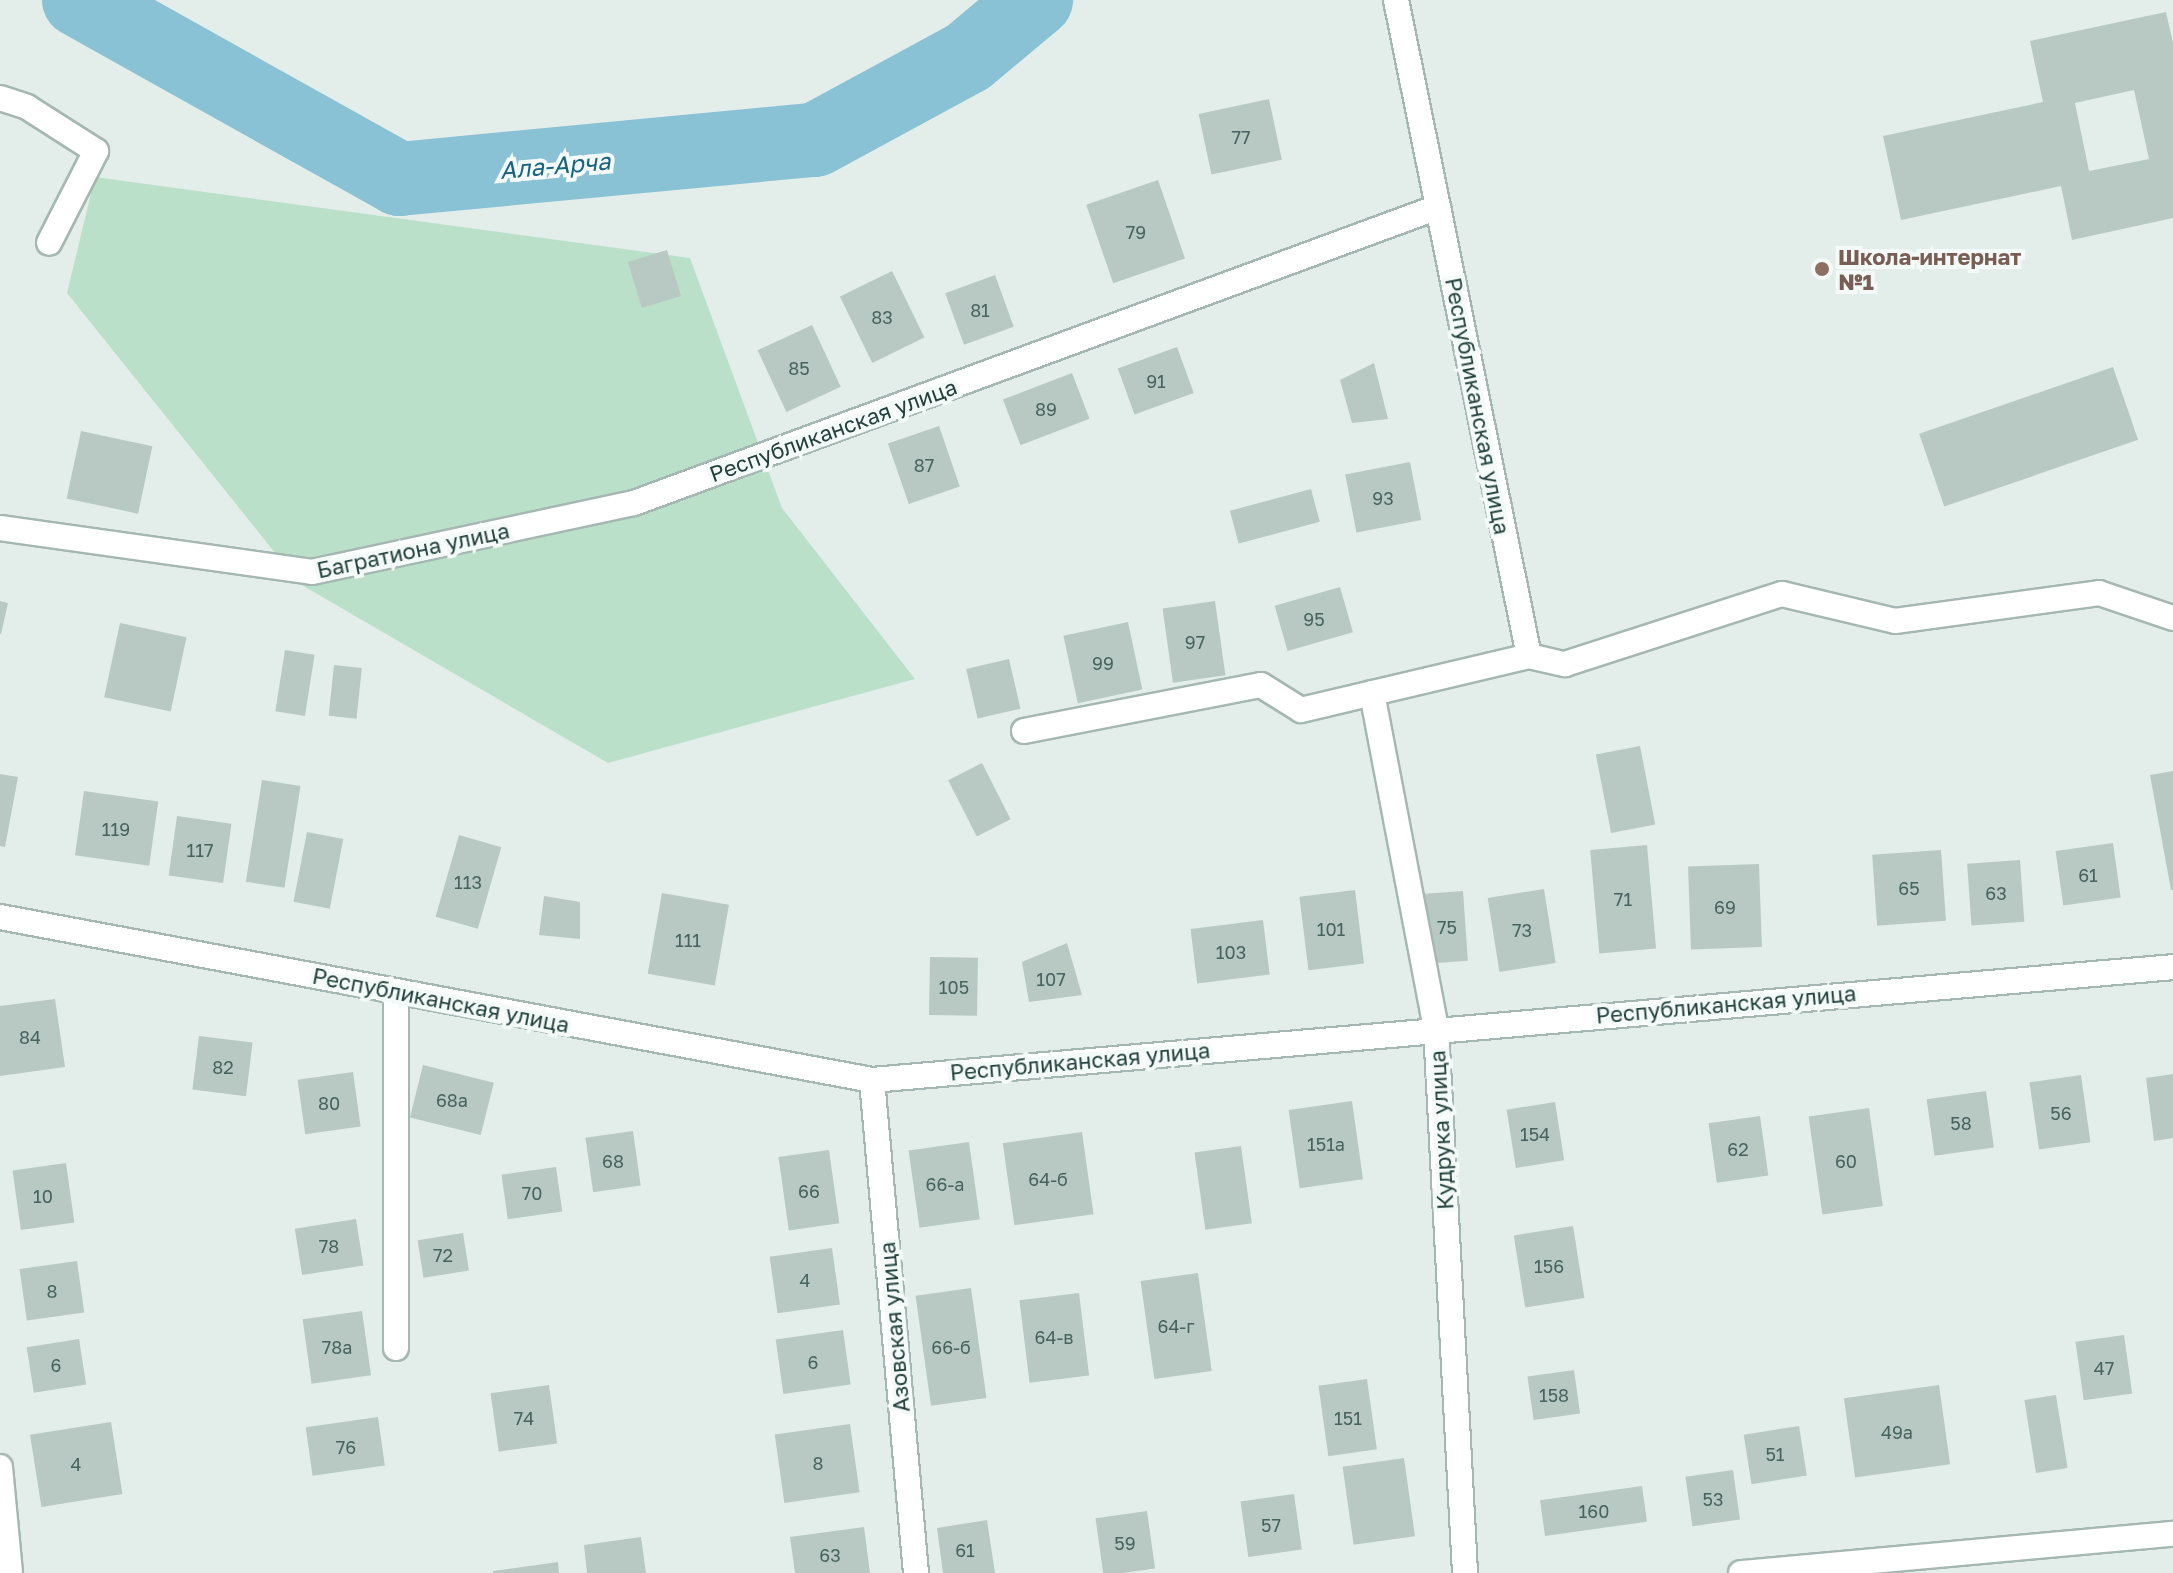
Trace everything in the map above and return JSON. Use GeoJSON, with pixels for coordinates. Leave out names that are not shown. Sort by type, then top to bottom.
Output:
{"type":"FeatureCollection","features":[{"type":"Feature","properties":{"kind":"street","name":"Республиканская улица"},"geometry":{"type":"LineString","coordinates":[[1396,0],[1529,656]]}},
{"type":"Feature","properties":{"kind":"street"},"geometry":{"type":"LineString","coordinates":[[0,98],[27,107],[96,151],[49,243]]}},
{"type":"Feature","properties":{"kind":"street","name":"Республиканская улица"},"geometry":{"type":"LineString","coordinates":[[634,503],[1438,207]]}},
{"type":"Feature","properties":{"kind":"street","name":"Багратиона улица"},"geometry":{"type":"LineString","coordinates":[[0,528],[312,572],[634,503]]}},
{"type":"Feature","properties":{"kind":"street"},"geometry":{"type":"LineString","coordinates":[[1024,731],[1261,685],[1301,710],[1529,656],[1565,664],[1782,594],[1895,621],[2099,593],[2173,618]]}},
{"type":"Feature","properties":{"kind":"street","name":"Кудрука улица"},"geometry":{"type":"LineString","coordinates":[[1372,693],[1436,1028],[1465,1573]]}},
{"type":"Feature","properties":{"kind":"street","name":"Республиканская улица"},"geometry":{"type":"LineString","coordinates":[[0,917],[872,1080],[1436,1028],[2173,967]]}},
{"type":"Feature","properties":{"kind":"street"},"geometry":{"type":"LineString","coordinates":[[396,991],[396,1348]]}},
{"type":"Feature","properties":{"kind":"street","name":"Азовская улица"},"geometry":{"type":"LineString","coordinates":[[872,1080],[916,1573]]}},
{"type":"Feature","properties":{"kind":"street"},"geometry":{"type":"LineString","coordinates":[[0,1467],[10,1573]]}},
{"type":"Feature","properties":{"kind":"street"},"geometry":{"type":"LineString","coordinates":[[1741,1573],[2173,1534]]}},
{"type":"Feature","properties":{"kind":"green space"},"geometry":{"type":"Polygon","coordinates":[[[95,177],[690,258],[782,508],[915,679],[608,763],[300,584],[67,293],[95,177]]]}},
{"type":"Feature","properties":{"kind":"building"},"geometry":{"type":"Polygon","coordinates":[[[2166,12],[2173,43],[2173,218],[2072,240],[2061,186],[1901,220],[1883,136],[2043,102],[2030,41],[2166,12]],[[2134,90],[2075,103],[2089,171],[2149,159],[2134,90]]]}},
{"type":"Feature","properties":{"kind":"building"},"geometry":{"type":"Polygon","coordinates":[[[1269,99],[1282,160],[1211,175],[1199,114],[1269,99]]]}},
{"type":"Feature","properties":{"kind":"building"},"geometry":{"type":"Polygon","coordinates":[[[1158,180],[1185,258],[1113,283],[1086,205],[1158,180]]]}},
{"type":"Feature","properties":{"kind":"building"},"geometry":{"type":"Polygon","coordinates":[[[667,250],[681,296],[642,308],[628,262],[667,250]]]}},
{"type":"Feature","properties":{"kind":"building"},"geometry":{"type":"Polygon","coordinates":[[[892,271],[924,338],[872,363],[840,296],[892,271]]]}},
{"type":"Feature","properties":{"kind":"building"},"geometry":{"type":"Polygon","coordinates":[[[995,275],[1014,327],[964,345],[945,293],[995,275]]]}},
{"type":"Feature","properties":{"kind":"building"},"geometry":{"type":"Polygon","coordinates":[[[812,325],[841,387],[786,412],[758,350],[812,325]]]}},
{"type":"Feature","properties":{"kind":"building"},"geometry":{"type":"Polygon","coordinates":[[[1177,347],[1194,393],[1135,415],[1118,369],[1177,347]]]}},
{"type":"Feature","properties":{"kind":"building"},"geometry":{"type":"Polygon","coordinates":[[[1374,363],[1388,419],[1352,423],[1340,380],[1374,363]]]}},
{"type":"Feature","properties":{"kind":"building"},"geometry":{"type":"Polygon","coordinates":[[[2113,367],[2138,440],[1944,507],[1919,434],[2113,367]]]}},
{"type":"Feature","properties":{"kind":"building"},"geometry":{"type":"Polygon","coordinates":[[[1072,373],[1090,419],[1020,445],[1003,400],[1072,373]]]}},
{"type":"Feature","properties":{"kind":"building"},"geometry":{"type":"Polygon","coordinates":[[[939,426],[960,487],[909,504],[888,444],[939,426]]]}},
{"type":"Feature","properties":{"kind":"building"},"geometry":{"type":"Polygon","coordinates":[[[81,431],[152,446],[138,514],[67,498],[81,431]]]}},
{"type":"Feature","properties":{"kind":"building"},"geometry":{"type":"Polygon","coordinates":[[[1410,462],[1421,520],[1356,533],[1345,475],[1410,462]]]}},
{"type":"Feature","properties":{"kind":"building"},"geometry":{"type":"Polygon","coordinates":[[[1311,489],[1320,522],[1239,544],[1230,511],[1311,489]]]}},
{"type":"Feature","properties":{"kind":"building"},"geometry":{"type":"Polygon","coordinates":[[[1340,587],[1353,632],[1288,651],[1275,606],[1340,587]]]}},
{"type":"Feature","properties":{"kind":"building"},"geometry":{"type":"Polygon","coordinates":[[[0,601],[8,603],[1,634],[0,634],[0,601]]]}},
{"type":"Feature","properties":{"kind":"building"},"geometry":{"type":"Polygon","coordinates":[[[1215,601],[1225,675],[1173,683],[1163,608],[1215,601]]]}},
{"type":"Feature","properties":{"kind":"building"},"geometry":{"type":"Polygon","coordinates":[[[1128,622],[1142,689],[1078,703],[1063,636],[1128,622]]]}},
{"type":"Feature","properties":{"kind":"building"},"geometry":{"type":"Polygon","coordinates":[[[120,623],[187,637],[171,711],[104,697],[120,623]]]}},
{"type":"Feature","properties":{"kind":"building"},"geometry":{"type":"Polygon","coordinates":[[[285,650],[315,655],[305,716],[275,711],[285,650]]]}},
{"type":"Feature","properties":{"kind":"building"},"geometry":{"type":"Polygon","coordinates":[[[1009,659],[1020,709],[978,719],[966,669],[1009,659]]]}},
{"type":"Feature","properties":{"kind":"building"},"geometry":{"type":"Polygon","coordinates":[[[334,665],[362,668],[357,719],[329,716],[334,665]]]}},
{"type":"Feature","properties":{"kind":"building"},"geometry":{"type":"Polygon","coordinates":[[[1640,746],[1655,825],[1611,833],[1596,755],[1640,746]]]}},
{"type":"Feature","properties":{"kind":"building"},"geometry":{"type":"Polygon","coordinates":[[[982,763],[1011,819],[977,836],[948,780],[982,763]]]}},
{"type":"Feature","properties":{"kind":"building"},"geometry":{"type":"Polygon","coordinates":[[[2173,771],[2173,890],[2171,890],[2150,775],[2173,771]]]}},
{"type":"Feature","properties":{"kind":"building"},"geometry":{"type":"Polygon","coordinates":[[[0,774],[18,777],[5,847],[0,846],[0,774]]]}},
{"type":"Feature","properties":{"kind":"building"},"geometry":{"type":"Polygon","coordinates":[[[262,780],[301,786],[284,888],[246,882],[262,780]]]}},
{"type":"Feature","properties":{"kind":"building"},"geometry":{"type":"Polygon","coordinates":[[[84,791],[158,801],[149,866],[75,855],[84,791]]]}},
{"type":"Feature","properties":{"kind":"building"},"geometry":{"type":"Polygon","coordinates":[[[177,816],[231,824],[223,883],[169,875],[177,816]]]}},
{"type":"Feature","properties":{"kind":"building"},"geometry":{"type":"Polygon","coordinates":[[[307,832],[343,839],[330,909],[293,902],[307,832]]]}},
{"type":"Feature","properties":{"kind":"building"},"geometry":{"type":"Polygon","coordinates":[[[459,835],[501,847],[478,929],[436,917],[459,835]]]}},
{"type":"Feature","properties":{"kind":"building"},"geometry":{"type":"Polygon","coordinates":[[[2113,843],[2121,897],[2063,906],[2056,851],[2113,843]]]}},
{"type":"Feature","properties":{"kind":"building"},"geometry":{"type":"Polygon","coordinates":[[[1647,845],[1656,949],[1599,954],[1590,850],[1647,845]]]}},
{"type":"Feature","properties":{"kind":"building"},"geometry":{"type":"Polygon","coordinates":[[[1941,850],[1946,921],[1877,926],[1872,855],[1941,850]]]}},
{"type":"Feature","properties":{"kind":"building"},"geometry":{"type":"Polygon","coordinates":[[[2020,860],[2024,922],[1971,926],[1967,864],[2020,860]]]}},
{"type":"Feature","properties":{"kind":"building"},"geometry":{"type":"Polygon","coordinates":[[[1759,864],[1762,947],[1691,949],[1688,866],[1759,864]]]}},
{"type":"Feature","properties":{"kind":"building"},"geometry":{"type":"Polygon","coordinates":[[[1544,889],[1556,963],[1499,972],[1488,898],[1544,889]]]}},
{"type":"Feature","properties":{"kind":"building"},"geometry":{"type":"Polygon","coordinates":[[[1355,890],[1364,963],[1308,970],[1299,897],[1355,890]]]}},
{"type":"Feature","properties":{"kind":"building"},"geometry":{"type":"Polygon","coordinates":[[[1463,891],[1468,961],[1430,963],[1425,894],[1463,891]]]}},
{"type":"Feature","properties":{"kind":"building"},"geometry":{"type":"Polygon","coordinates":[[[662,893],[729,905],[715,986],[648,974],[662,893]]]}},
{"type":"Feature","properties":{"kind":"building"},"geometry":{"type":"Polygon","coordinates":[[[544,896],[580,902],[580,939],[539,935],[544,896]]]}},
{"type":"Feature","properties":{"kind":"building"},"geometry":{"type":"Polygon","coordinates":[[[1263,920],[1270,975],[1197,983],[1191,929],[1263,920]]]}},
{"type":"Feature","properties":{"kind":"building"},"geometry":{"type":"Polygon","coordinates":[[[1067,943],[1082,995],[1029,1002],[1022,962],[1067,943]]]}},
{"type":"Feature","properties":{"kind":"building"},"geometry":{"type":"Polygon","coordinates":[[[930,957],[978,958],[977,1016],[929,1015],[930,957]]]}},
{"type":"Feature","properties":{"kind":"building"},"geometry":{"type":"Polygon","coordinates":[[[55,999],[65,1067],[0,1076],[0,1006],[55,999]]]}},
{"type":"Feature","properties":{"kind":"building"},"geometry":{"type":"Polygon","coordinates":[[[199,1036],[253,1043],[246,1096],[192,1090],[199,1036]]]}},
{"type":"Feature","properties":{"kind":"building"},"geometry":{"type":"Polygon","coordinates":[[[423,1065],[494,1083],[481,1135],[410,1117],[423,1065]]]}},
{"type":"Feature","properties":{"kind":"building"},"geometry":{"type":"Polygon","coordinates":[[[353,1072],[361,1126],[305,1134],[298,1080],[353,1072]]]}},
{"type":"Feature","properties":{"kind":"building"},"geometry":{"type":"Polygon","coordinates":[[[2173,1074],[2173,1138],[2154,1141],[2146,1078],[2173,1074]]]}},
{"type":"Feature","properties":{"kind":"building"},"geometry":{"type":"Polygon","coordinates":[[[2081,1075],[2090,1142],[2039,1150],[2030,1082],[2081,1075]]]}},
{"type":"Feature","properties":{"kind":"building"},"geometry":{"type":"Polygon","coordinates":[[[1986,1091],[1994,1147],[1935,1156],[1927,1099],[1986,1091]]]}},
{"type":"Feature","properties":{"kind":"building"},"geometry":{"type":"Polygon","coordinates":[[[1352,1101],[1363,1179],[1300,1188],[1289,1110],[1352,1101]]]}},
{"type":"Feature","properties":{"kind":"building"},"geometry":{"type":"Polygon","coordinates":[[[1555,1102],[1564,1160],[1516,1168],[1507,1110],[1555,1102]]]}},
{"type":"Feature","properties":{"kind":"building"},"geometry":{"type":"Polygon","coordinates":[[[1869,1108],[1883,1206],[1822,1215],[1809,1116],[1869,1108]]]}},
{"type":"Feature","properties":{"kind":"building"},"geometry":{"type":"Polygon","coordinates":[[[1760,1116],[1768,1175],[1717,1183],[1709,1123],[1760,1116]]]}},
{"type":"Feature","properties":{"kind":"building"},"geometry":{"type":"Polygon","coordinates":[[[633,1131],[641,1185],[593,1192],[585,1138],[633,1131]]]}},
{"type":"Feature","properties":{"kind":"building"},"geometry":{"type":"Polygon","coordinates":[[[1082,1132],[1094,1214],[1014,1225],[1003,1143],[1082,1132]]]}},
{"type":"Feature","properties":{"kind":"building"},"geometry":{"type":"Polygon","coordinates":[[[969,1142],[980,1219],[919,1228],[909,1150],[969,1142]]]}},
{"type":"Feature","properties":{"kind":"building"},"geometry":{"type":"Polygon","coordinates":[[[1241,1146],[1252,1223],[1205,1230],[1194,1153],[1241,1146]]]}},
{"type":"Feature","properties":{"kind":"building"},"geometry":{"type":"Polygon","coordinates":[[[829,1150],[839,1223],[789,1230],[778,1157],[829,1150]]]}},
{"type":"Feature","properties":{"kind":"building"},"geometry":{"type":"Polygon","coordinates":[[[66,1163],[74,1222],[21,1230],[13,1171],[66,1163]]]}},
{"type":"Feature","properties":{"kind":"building"},"geometry":{"type":"Polygon","coordinates":[[[556,1167],[562,1212],[508,1219],[502,1175],[556,1167]]]}},
{"type":"Feature","properties":{"kind":"building"},"geometry":{"type":"Polygon","coordinates":[[[356,1219],[363,1265],[302,1275],[295,1229],[356,1219]]]}},
{"type":"Feature","properties":{"kind":"building"},"geometry":{"type":"Polygon","coordinates":[[[1573,1226],[1584,1298],[1525,1307],[1514,1235],[1573,1226]]]}},
{"type":"Feature","properties":{"kind":"building"},"geometry":{"type":"Polygon","coordinates":[[[463,1233],[469,1271],[424,1278],[418,1240],[463,1233]]]}},
{"type":"Feature","properties":{"kind":"building"},"geometry":{"type":"Polygon","coordinates":[[[832,1248],[840,1304],[778,1313],[770,1257],[832,1248]]]}},
{"type":"Feature","properties":{"kind":"building"},"geometry":{"type":"Polygon","coordinates":[[[77,1261],[84,1312],[27,1321],[20,1269],[77,1261]]]}},
{"type":"Feature","properties":{"kind":"building"},"geometry":{"type":"Polygon","coordinates":[[[1198,1273],[1212,1371],[1154,1379],[1141,1281],[1198,1273]]]}},
{"type":"Feature","properties":{"kind":"building"},"geometry":{"type":"Polygon","coordinates":[[[971,1288],[986,1398],[931,1406],[916,1296],[971,1288]]]}},
{"type":"Feature","properties":{"kind":"building"},"geometry":{"type":"Polygon","coordinates":[[[1079,1293],[1089,1375],[1030,1383],[1019,1300],[1079,1293]]]}},
{"type":"Feature","properties":{"kind":"building"},"geometry":{"type":"Polygon","coordinates":[[[362,1311],[371,1375],[312,1384],[303,1319],[362,1311]]]}},
{"type":"Feature","properties":{"kind":"building"},"geometry":{"type":"Polygon","coordinates":[[[843,1330],[851,1384],[783,1394],[776,1339],[843,1330]]]}},
{"type":"Feature","properties":{"kind":"building"},"geometry":{"type":"Polygon","coordinates":[[[2124,1335],[2132,1393],[2084,1400],[2075,1342],[2124,1335]]]}},
{"type":"Feature","properties":{"kind":"building"},"geometry":{"type":"Polygon","coordinates":[[[79,1339],[86,1384],[34,1393],[27,1347],[79,1339]]]}},
{"type":"Feature","properties":{"kind":"building"},"geometry":{"type":"Polygon","coordinates":[[[1574,1370],[1580,1414],[1534,1420],[1527,1377],[1574,1370]]]}},
{"type":"Feature","properties":{"kind":"building"},"geometry":{"type":"Polygon","coordinates":[[[1367,1379],[1377,1449],[1328,1456],[1318,1386],[1367,1379]]]}},
{"type":"Feature","properties":{"kind":"building"},"geometry":{"type":"Polygon","coordinates":[[[549,1385],[557,1443],[499,1452],[491,1393],[549,1385]]]}},
{"type":"Feature","properties":{"kind":"building"},"geometry":{"type":"Polygon","coordinates":[[[1939,1385],[1950,1464],[1855,1478],[1844,1398],[1939,1385]]]}},
{"type":"Feature","properties":{"kind":"building"},"geometry":{"type":"Polygon","coordinates":[[[2056,1395],[2068,1468],[2036,1473],[2024,1400],[2056,1395]]]}},
{"type":"Feature","properties":{"kind":"building"},"geometry":{"type":"Polygon","coordinates":[[[378,1417],[385,1466],[313,1476],[306,1427],[378,1417]]]}},
{"type":"Feature","properties":{"kind":"building"},"geometry":{"type":"Polygon","coordinates":[[[111,1422],[122,1494],[41,1507],[30,1435],[111,1422]]]}},
{"type":"Feature","properties":{"kind":"building"},"geometry":{"type":"Polygon","coordinates":[[[850,1424],[860,1492],[784,1503],[775,1435],[850,1424]]]}},
{"type":"Feature","properties":{"kind":"building"},"geometry":{"type":"Polygon","coordinates":[[[1799,1426],[1807,1475],[1752,1484],[1744,1435],[1799,1426]]]}},
{"type":"Feature","properties":{"kind":"building"},"geometry":{"type":"Polygon","coordinates":[[[1404,1458],[1415,1536],[1354,1545],[1343,1467],[1404,1458]]]}},
{"type":"Feature","properties":{"kind":"building"},"geometry":{"type":"Polygon","coordinates":[[[1733,1470],[1740,1520],[1692,1526],[1685,1477],[1733,1470]]]}},
{"type":"Feature","properties":{"kind":"building"},"geometry":{"type":"Polygon","coordinates":[[[1642,1486],[1647,1522],[1545,1536],[1540,1500],[1642,1486]]]}},
{"type":"Feature","properties":{"kind":"building"},"geometry":{"type":"Polygon","coordinates":[[[1294,1494],[1302,1549],[1248,1557],[1241,1502],[1294,1494]]]}},
{"type":"Feature","properties":{"kind":"building"},"geometry":{"type":"Polygon","coordinates":[[[1147,1511],[1155,1568],[1103,1573],[1096,1518],[1147,1511]]]}},
{"type":"Feature","properties":{"kind":"building"},"geometry":{"type":"Polygon","coordinates":[[[987,1520],[995,1573],[943,1573],[937,1528],[987,1520]]]}},
{"type":"Feature","properties":{"kind":"building"},"geometry":{"type":"Polygon","coordinates":[[[864,1527],[870,1573],[795,1573],[790,1537],[864,1527]]]}},
{"type":"Feature","properties":{"kind":"building"},"geometry":{"type":"Polygon","coordinates":[[[641,1537],[646,1573],[587,1573],[584,1545],[641,1537]]]}},
{"type":"Feature","properties":{"kind":"building"},"geometry":{"type":"Polygon","coordinates":[[[558,1562],[559,1573],[493,1573],[493,1571],[558,1562]]]}},
{"type":"Feature","properties":{"kind":"waterway","name":"Ала-Арча"},"geometry":{"type":"LineString","coordinates":[[79,0],[399,179],[815,140],[968,57],[1036,0]]}},
{"type":"Feature","properties":{"kind":"place","name":"Школа-интернат №1"},"geometry":{"type":"Point","coordinates":[1822,269]}}]}
